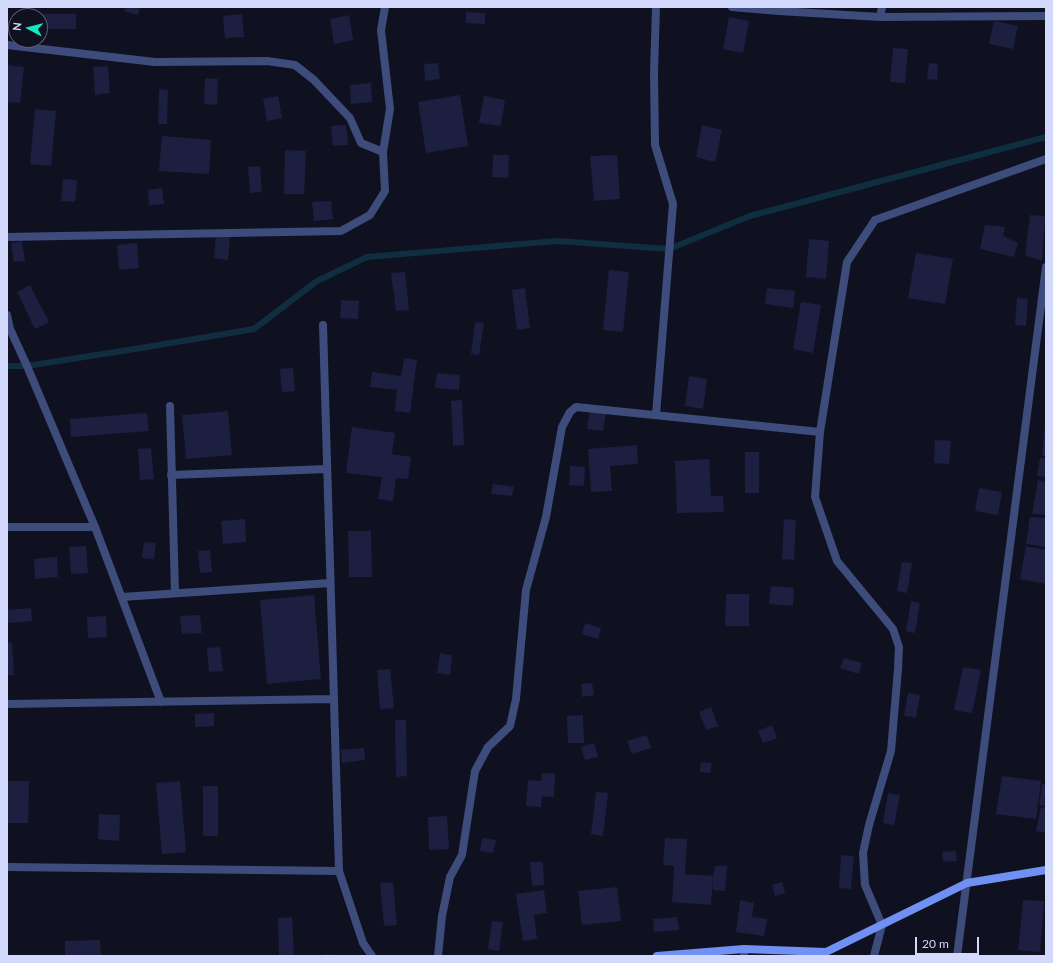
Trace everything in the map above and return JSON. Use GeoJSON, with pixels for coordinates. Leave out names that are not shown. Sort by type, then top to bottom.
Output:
{"type":"FeatureCollection","features":[{"type":"Feature","properties":{"kind":"street"},"geometry":{"type":"LineString","coordinates":[[7,237],[341,231],[370,215],[385,191],[383,152],[390,109],[381,30],[385,7]]}},
{"type":"Feature","properties":{"kind":"street"},"geometry":{"type":"LineString","coordinates":[[656,7],[654,73],[656,145],[673,204],[656,415]]}},
{"type":"Feature","properties":{"kind":"street"},"geometry":{"type":"LineString","coordinates":[[732,7],[880,17],[1046,16]]}},
{"type":"Feature","properties":{"kind":"street"},"geometry":{"type":"LineString","coordinates":[[880,17],[882,7]]}},
{"type":"Feature","properties":{"kind":"street"},"geometry":{"type":"LineString","coordinates":[[7,45],[155,62],[267,61],[295,65],[314,80],[350,118],[361,144],[383,152]]}},
{"type":"Feature","properties":{"kind":"street"},"geometry":{"type":"LineString","coordinates":[[874,956],[882,925],[866,885],[863,853],[869,825],[891,751],[898,669],[898,647],[893,629],[837,561],[815,497],[820,432],[847,262],[875,220],[1046,159]]}},
{"type":"Feature","properties":{"kind":"street"},"geometry":{"type":"LineString","coordinates":[[956,956],[967,883],[1046,267]]}},
{"type":"Feature","properties":{"kind":"street"},"geometry":{"type":"LineString","coordinates":[[7,315],[10,329],[95,527],[161,702]]}},
{"type":"Feature","properties":{"kind":"street"},"geometry":{"type":"LineString","coordinates":[[323,325],[339,871],[363,943],[372,956]]}},
{"type":"Feature","properties":{"kind":"street"},"geometry":{"type":"LineString","coordinates":[[170,406],[174,593]]}},
{"type":"Feature","properties":{"kind":"street"},"geometry":{"type":"LineString","coordinates":[[438,956],[442,916],[450,877],[462,855],[475,771],[488,747],[510,726],[516,699],[526,590],[546,517],[562,426],[570,412],[576,407],[820,432]]}},
{"type":"Feature","properties":{"kind":"street"},"geometry":{"type":"LineString","coordinates":[[171,475],[327,468]]}},
{"type":"Feature","properties":{"kind":"street"},"geometry":{"type":"LineString","coordinates":[[7,527],[95,527]]}},
{"type":"Feature","properties":{"kind":"street"},"geometry":{"type":"LineString","coordinates":[[122,596],[330,583]]}},
{"type":"Feature","properties":{"kind":"street"},"geometry":{"type":"LineString","coordinates":[[7,704],[334,699]]}},
{"type":"Feature","properties":{"kind":"street"},"geometry":{"type":"LineString","coordinates":[[7,867],[339,871]]}},
{"type":"Feature","properties":{"kind":"street"},"geometry":{"type":"LineString","coordinates":[[657,956],[826,952],[967,883],[1046,870]]}},
{"type":"Feature","properties":{"kind":"building"},"geometry":{"type":"Polygon","coordinates":[[[125,7],[140,7],[138,15],[124,11],[125,7]]]}},
{"type":"Feature","properties":{"kind":"building"},"geometry":{"type":"Polygon","coordinates":[[[466,12],[485,13],[485,24],[466,23],[466,12]]]}},
{"type":"Feature","properties":{"kind":"building"},"geometry":{"type":"Polygon","coordinates":[[[48,14],[76,14],[76,29],[48,29],[48,14]]]}},
{"type":"Feature","properties":{"kind":"building"},"geometry":{"type":"Polygon","coordinates":[[[242,14],[244,37],[225,38],[223,16],[242,14]]]}},
{"type":"Feature","properties":{"kind":"building"},"geometry":{"type":"Polygon","coordinates":[[[349,15],[353,40],[334,44],[330,19],[349,15]]]}},
{"type":"Feature","properties":{"kind":"building"},"geometry":{"type":"Polygon","coordinates":[[[729,17],[749,21],[743,53],[723,49],[729,17]]]}},
{"type":"Feature","properties":{"kind":"building"},"geometry":{"type":"Polygon","coordinates":[[[994,21],[1018,26],[1013,49],[989,44],[994,21]]]}},
{"type":"Feature","properties":{"kind":"building"},"geometry":{"type":"Polygon","coordinates":[[[893,48],[908,49],[905,83],[890,82],[893,48]]]}},
{"type":"Feature","properties":{"kind":"building"},"geometry":{"type":"Polygon","coordinates":[[[438,63],[440,79],[425,81],[424,64],[438,63]]]}},
{"type":"Feature","properties":{"kind":"building"},"geometry":{"type":"Polygon","coordinates":[[[929,63],[938,64],[937,80],[927,79],[929,63]]]}},
{"type":"Feature","properties":{"kind":"building"},"geometry":{"type":"Polygon","coordinates":[[[7,65],[24,67],[20,103],[7,102],[7,65]]]}},
{"type":"Feature","properties":{"kind":"building"},"geometry":{"type":"Polygon","coordinates":[[[108,66],[110,93],[95,95],[93,67],[108,66]]]}},
{"type":"Feature","properties":{"kind":"building"},"geometry":{"type":"Polygon","coordinates":[[[205,78],[218,79],[217,105],[204,104],[205,78]]]}},
{"type":"Feature","properties":{"kind":"building"},"geometry":{"type":"Polygon","coordinates":[[[371,83],[372,102],[351,104],[350,85],[371,83]]]}},
{"type":"Feature","properties":{"kind":"building"},"geometry":{"type":"Polygon","coordinates":[[[159,89],[168,90],[167,124],[158,124],[159,89]]]}},
{"type":"Feature","properties":{"kind":"building"},"geometry":{"type":"Polygon","coordinates":[[[460,95],[468,146],[426,153],[418,102],[460,95]]]}},
{"type":"Feature","properties":{"kind":"building"},"geometry":{"type":"Polygon","coordinates":[[[278,96],[282,118],[267,121],[263,99],[278,96]]]}},
{"type":"Feature","properties":{"kind":"building"},"geometry":{"type":"Polygon","coordinates":[[[484,96],[505,100],[501,126],[479,123],[484,96]]]}},
{"type":"Feature","properties":{"kind":"building"},"geometry":{"type":"Polygon","coordinates":[[[35,109],[56,111],[51,166],[30,164],[35,109]]]}},
{"type":"Feature","properties":{"kind":"building"},"geometry":{"type":"Polygon","coordinates":[[[346,125],[348,145],[333,146],[331,126],[346,125]]]}},
{"type":"Feature","properties":{"kind":"building"},"geometry":{"type":"Polygon","coordinates":[[[702,125],[722,130],[715,162],[696,157],[702,125]]]}},
{"type":"Feature","properties":{"kind":"building"},"geometry":{"type":"Polygon","coordinates":[[[162,136],[211,140],[209,174],[159,171],[162,136]]]}},
{"type":"Feature","properties":{"kind":"building"},"geometry":{"type":"Polygon","coordinates":[[[285,150],[306,151],[304,194],[284,194],[285,150]]]}},
{"type":"Feature","properties":{"kind":"building"},"geometry":{"type":"Polygon","coordinates":[[[493,155],[509,155],[508,178],[492,177],[493,155]]]}},
{"type":"Feature","properties":{"kind":"building"},"geometry":{"type":"Polygon","coordinates":[[[617,155],[620,199],[594,201],[590,156],[617,155]]]}},
{"type":"Feature","properties":{"kind":"building"},"geometry":{"type":"Polygon","coordinates":[[[260,166],[262,192],[250,193],[248,167],[260,166]]]}},
{"type":"Feature","properties":{"kind":"building"},"geometry":{"type":"Polygon","coordinates":[[[63,179],[77,180],[75,202],[61,201],[63,179]]]}},
{"type":"Feature","properties":{"kind":"building"},"geometry":{"type":"Polygon","coordinates":[[[162,188],[164,204],[149,205],[148,190],[162,188]]]}},
{"type":"Feature","properties":{"kind":"building"},"geometry":{"type":"Polygon","coordinates":[[[331,201],[333,219],[314,221],[312,202],[331,201]]]}},
{"type":"Feature","properties":{"kind":"building"},"geometry":{"type":"Polygon","coordinates":[[[1030,215],[1045,216],[1042,261],[1025,255],[1030,215]]]}},
{"type":"Feature","properties":{"kind":"building"},"geometry":{"type":"Polygon","coordinates":[[[985,225],[1005,227],[1003,236],[1018,243],[1014,257],[980,249],[985,225]]]}},
{"type":"Feature","properties":{"kind":"building"},"geometry":{"type":"Polygon","coordinates":[[[216,235],[230,237],[228,260],[214,258],[216,235]]]}},
{"type":"Feature","properties":{"kind":"building"},"geometry":{"type":"Polygon","coordinates":[[[809,239],[829,241],[826,279],[806,277],[809,239]]]}},
{"type":"Feature","properties":{"kind":"building"},"geometry":{"type":"Polygon","coordinates":[[[22,241],[25,261],[14,262],[11,243],[22,241]]]}},
{"type":"Feature","properties":{"kind":"building"},"geometry":{"type":"Polygon","coordinates":[[[137,243],[139,268],[119,270],[117,245],[137,243]]]}},
{"type":"Feature","properties":{"kind":"building"},"geometry":{"type":"Polygon","coordinates":[[[916,253],[953,259],[945,304],[908,298],[916,253]]]}},
{"type":"Feature","properties":{"kind":"building"},"geometry":{"type":"Polygon","coordinates":[[[609,270],[629,272],[623,332],[603,330],[609,270]]]}},
{"type":"Feature","properties":{"kind":"building"},"geometry":{"type":"Polygon","coordinates":[[[405,272],[409,310],[396,311],[391,273],[405,272]]]}},
{"type":"Feature","properties":{"kind":"building"},"geometry":{"type":"Polygon","coordinates":[[[30,285],[49,322],[35,329],[17,292],[30,285]]]}},
{"type":"Feature","properties":{"kind":"building"},"geometry":{"type":"Polygon","coordinates":[[[525,288],[530,328],[517,330],[512,290],[525,288]]]}},
{"type":"Feature","properties":{"kind":"building"},"geometry":{"type":"Polygon","coordinates":[[[767,288],[795,291],[793,308],[765,304],[767,288]]]}},
{"type":"Feature","properties":{"kind":"building"},"geometry":{"type":"Polygon","coordinates":[[[1017,298],[1028,299],[1026,326],[1015,325],[1017,298]]]}},
{"type":"Feature","properties":{"kind":"building"},"geometry":{"type":"Polygon","coordinates":[[[341,300],[359,301],[358,319],[340,318],[341,300]]]}},
{"type":"Feature","properties":{"kind":"building"},"geometry":{"type":"Polygon","coordinates":[[[801,302],[821,305],[813,353],[793,349],[801,302]]]}},
{"type":"Feature","properties":{"kind":"building"},"geometry":{"type":"Polygon","coordinates":[[[475,322],[484,323],[479,355],[471,354],[475,322]]]}},
{"type":"Feature","properties":{"kind":"building"},"geometry":{"type":"Polygon","coordinates":[[[404,358],[417,360],[410,413],[395,411],[397,390],[370,387],[372,372],[401,376],[404,358]]]}},
{"type":"Feature","properties":{"kind":"building"},"geometry":{"type":"Polygon","coordinates":[[[293,368],[295,391],[282,392],[280,369],[293,368]]]}},
{"type":"Feature","properties":{"kind":"building"},"geometry":{"type":"Polygon","coordinates":[[[437,373],[460,375],[459,390],[435,388],[437,373]]]}},
{"type":"Feature","properties":{"kind":"building"},"geometry":{"type":"Polygon","coordinates":[[[689,376],[707,379],[703,409],[685,406],[689,376]]]}},
{"type":"Feature","properties":{"kind":"building"},"geometry":{"type":"Polygon","coordinates":[[[462,400],[464,445],[453,446],[451,401],[462,400]]]}},
{"type":"Feature","properties":{"kind":"building"},"geometry":{"type":"Polygon","coordinates":[[[590,410],[606,413],[603,431],[587,429],[590,410]]]}},
{"type":"Feature","properties":{"kind":"building"},"geometry":{"type":"Polygon","coordinates":[[[228,411],[232,455],[186,459],[182,415],[228,411]]]}},
{"type":"Feature","properties":{"kind":"building"},"geometry":{"type":"Polygon","coordinates":[[[147,413],[149,431],[71,437],[70,419],[147,413]]]}},
{"type":"Feature","properties":{"kind":"building"},"geometry":{"type":"Polygon","coordinates":[[[1046,422],[1046,456],[1042,455],[1046,422]]]}},
{"type":"Feature","properties":{"kind":"building"},"geometry":{"type":"Polygon","coordinates":[[[352,427],[395,433],[392,454],[411,457],[408,479],[396,478],[393,501],[378,499],[382,477],[346,473],[352,427]]]}},
{"type":"Feature","properties":{"kind":"building"},"geometry":{"type":"Polygon","coordinates":[[[935,440],[951,441],[949,464],[934,463],[935,440]]]}},
{"type":"Feature","properties":{"kind":"building"},"geometry":{"type":"Polygon","coordinates":[[[637,445],[638,464],[610,466],[612,491],[591,492],[588,449],[637,445]]]}},
{"type":"Feature","properties":{"kind":"building"},"geometry":{"type":"Polygon","coordinates":[[[151,448],[154,479],[140,480],[138,449],[151,448]]]}},
{"type":"Feature","properties":{"kind":"building"},"geometry":{"type":"Polygon","coordinates":[[[745,452],[759,452],[759,493],[745,493],[745,452]]]}},
{"type":"Feature","properties":{"kind":"building"},"geometry":{"type":"Polygon","coordinates":[[[1040,458],[1046,458],[1046,477],[1037,476],[1040,458]]]}},
{"type":"Feature","properties":{"kind":"building"},"geometry":{"type":"Polygon","coordinates":[[[709,459],[711,496],[723,496],[724,512],[677,513],[675,461],[709,459]]]}},
{"type":"Feature","properties":{"kind":"building"},"geometry":{"type":"Polygon","coordinates":[[[570,466],[585,467],[584,486],[569,485],[570,466]]]}},
{"type":"Feature","properties":{"kind":"building"},"geometry":{"type":"Polygon","coordinates":[[[1038,480],[1046,482],[1046,515],[1032,514],[1038,480]]]}},
{"type":"Feature","properties":{"kind":"building"},"geometry":{"type":"Polygon","coordinates":[[[493,484],[514,487],[512,496],[491,494],[493,484]]]}},
{"type":"Feature","properties":{"kind":"building"},"geometry":{"type":"Polygon","coordinates":[[[979,488],[1002,492],[998,515],[975,511],[979,488]]]}},
{"type":"Feature","properties":{"kind":"building"},"geometry":{"type":"Polygon","coordinates":[[[1030,517],[1046,518],[1046,547],[1026,544],[1030,517]]]}},
{"type":"Feature","properties":{"kind":"building"},"geometry":{"type":"Polygon","coordinates":[[[245,519],[246,542],[223,544],[221,521],[245,519]]]}},
{"type":"Feature","properties":{"kind":"building"},"geometry":{"type":"Polygon","coordinates":[[[784,519],[796,520],[794,560],[782,559],[784,519]]]}},
{"type":"Feature","properties":{"kind":"building"},"geometry":{"type":"Polygon","coordinates":[[[348,531],[371,531],[372,577],[349,577],[348,531]]]}},
{"type":"Feature","properties":{"kind":"building"},"geometry":{"type":"Polygon","coordinates":[[[144,542],[156,543],[154,559],[142,558],[144,542]]]}},
{"type":"Feature","properties":{"kind":"building"},"geometry":{"type":"Polygon","coordinates":[[[86,546],[88,573],[71,574],[69,547],[86,546]]]}},
{"type":"Feature","properties":{"kind":"building"},"geometry":{"type":"Polygon","coordinates":[[[1026,546],[1046,550],[1046,584],[1020,579],[1026,546]]]}},
{"type":"Feature","properties":{"kind":"building"},"geometry":{"type":"Polygon","coordinates":[[[210,550],[212,572],[200,573],[198,551],[210,550]]]}},
{"type":"Feature","properties":{"kind":"building"},"geometry":{"type":"Polygon","coordinates":[[[57,557],[58,577],[35,579],[34,559],[57,557]]]}},
{"type":"Feature","properties":{"kind":"building"},"geometry":{"type":"Polygon","coordinates":[[[902,562],[912,563],[907,593],[897,591],[902,562]]]}},
{"type":"Feature","properties":{"kind":"building"},"geometry":{"type":"Polygon","coordinates":[[[771,586],[794,588],[793,606],[769,604],[771,586]]]}},
{"type":"Feature","properties":{"kind":"building"},"geometry":{"type":"Polygon","coordinates":[[[726,594],[749,594],[749,626],[725,626],[726,594]]]}},
{"type":"Feature","properties":{"kind":"building"},"geometry":{"type":"Polygon","coordinates":[[[314,595],[321,679],[267,684],[260,600],[314,595]]]}},
{"type":"Feature","properties":{"kind":"building"},"geometry":{"type":"Polygon","coordinates":[[[911,601],[920,603],[915,633],[906,631],[911,601]]]}},
{"type":"Feature","properties":{"kind":"building"},"geometry":{"type":"Polygon","coordinates":[[[31,608],[32,621],[7,623],[7,610],[31,608]]]}},
{"type":"Feature","properties":{"kind":"building"},"geometry":{"type":"Polygon","coordinates":[[[200,615],[202,633],[182,634],[180,616],[200,615]]]}},
{"type":"Feature","properties":{"kind":"building"},"geometry":{"type":"Polygon","coordinates":[[[106,616],[107,637],[88,638],[87,617],[106,616]]]}},
{"type":"Feature","properties":{"kind":"building"},"geometry":{"type":"Polygon","coordinates":[[[585,623],[601,628],[598,639],[582,634],[585,623]]]}},
{"type":"Feature","properties":{"kind":"building"},"geometry":{"type":"Polygon","coordinates":[[[12,642],[14,675],[7,675],[7,643],[12,642]]]}},
{"type":"Feature","properties":{"kind":"building"},"geometry":{"type":"Polygon","coordinates":[[[220,647],[223,671],[209,672],[207,648],[220,647]]]}},
{"type":"Feature","properties":{"kind":"building"},"geometry":{"type":"Polygon","coordinates":[[[440,653],[452,655],[450,675],[437,673],[440,653]]]}},
{"type":"Feature","properties":{"kind":"building"},"geometry":{"type":"Polygon","coordinates":[[[844,658],[862,663],[859,674],[840,668],[844,658]]]}},
{"type":"Feature","properties":{"kind":"building"},"geometry":{"type":"Polygon","coordinates":[[[963,667],[981,670],[972,713],[954,710],[963,667]]]}},
{"type":"Feature","properties":{"kind":"building"},"geometry":{"type":"Polygon","coordinates":[[[390,669],[394,708],[380,709],[377,670],[390,669]]]}},
{"type":"Feature","properties":{"kind":"building"},"geometry":{"type":"Polygon","coordinates":[[[592,683],[594,695],[582,697],[581,684],[592,683]]]}},
{"type":"Feature","properties":{"kind":"building"},"geometry":{"type":"Polygon","coordinates":[[[908,693],[920,695],[916,717],[904,716],[908,693]]]}},
{"type":"Feature","properties":{"kind":"building"},"geometry":{"type":"Polygon","coordinates":[[[711,707],[718,726],[706,730],[699,712],[711,707]]]}},
{"type":"Feature","properties":{"kind":"building"},"geometry":{"type":"Polygon","coordinates":[[[214,713],[214,726],[195,727],[195,714],[214,713]]]}},
{"type":"Feature","properties":{"kind":"building"},"geometry":{"type":"Polygon","coordinates":[[[583,715],[584,743],[568,743],[567,716],[583,715]]]}},
{"type":"Feature","properties":{"kind":"building"},"geometry":{"type":"Polygon","coordinates":[[[395,720],[406,720],[407,776],[396,777],[395,720]]]}},
{"type":"Feature","properties":{"kind":"building"},"geometry":{"type":"Polygon","coordinates":[[[772,725],[777,738],[763,743],[758,731],[772,725]]]}},
{"type":"Feature","properties":{"kind":"building"},"geometry":{"type":"Polygon","coordinates":[[[647,735],[651,748],[632,754],[627,741],[647,735]]]}},
{"type":"Feature","properties":{"kind":"building"},"geometry":{"type":"Polygon","coordinates":[[[594,743],[598,757],[585,760],[581,747],[594,743]]]}},
{"type":"Feature","properties":{"kind":"building"},"geometry":{"type":"Polygon","coordinates":[[[364,748],[365,760],[342,763],[341,750],[364,748]]]}},
{"type":"Feature","properties":{"kind":"building"},"geometry":{"type":"Polygon","coordinates":[[[701,762],[712,763],[710,773],[700,772],[701,762]]]}},
{"type":"Feature","properties":{"kind":"building"},"geometry":{"type":"Polygon","coordinates":[[[542,773],[555,774],[554,797],[542,796],[541,807],[526,806],[528,780],[541,781],[542,773]]]}},
{"type":"Feature","properties":{"kind":"building"},"geometry":{"type":"Polygon","coordinates":[[[1002,776],[1041,781],[1036,819],[996,814],[1002,776]]]}},
{"type":"Feature","properties":{"kind":"building"},"geometry":{"type":"Polygon","coordinates":[[[7,781],[29,781],[28,823],[7,823],[7,781]]]}},
{"type":"Feature","properties":{"kind":"building"},"geometry":{"type":"Polygon","coordinates":[[[180,781],[186,852],[162,854],[156,783],[180,781]]]}},
{"type":"Feature","properties":{"kind":"building"},"geometry":{"type":"Polygon","coordinates":[[[1042,784],[1046,785],[1046,806],[1039,805],[1042,784]]]}},
{"type":"Feature","properties":{"kind":"building"},"geometry":{"type":"Polygon","coordinates":[[[203,786],[218,786],[218,836],[203,836],[203,786]]]}},
{"type":"Feature","properties":{"kind":"building"},"geometry":{"type":"Polygon","coordinates":[[[596,792],[608,793],[603,836],[591,834],[596,792]]]}},
{"type":"Feature","properties":{"kind":"building"},"geometry":{"type":"Polygon","coordinates":[[[888,793],[900,795],[894,825],[883,823],[888,793]]]}},
{"type":"Feature","properties":{"kind":"building"},"geometry":{"type":"Polygon","coordinates":[[[1041,807],[1046,808],[1046,833],[1036,831],[1041,807]]]}},
{"type":"Feature","properties":{"kind":"building"},"geometry":{"type":"Polygon","coordinates":[[[99,814],[120,815],[119,841],[98,839],[99,814]]]}},
{"type":"Feature","properties":{"kind":"building"},"geometry":{"type":"Polygon","coordinates":[[[447,816],[449,849],[429,850],[428,817],[447,816]]]}},
{"type":"Feature","properties":{"kind":"building"},"geometry":{"type":"Polygon","coordinates":[[[482,838],[496,840],[493,853],[480,851],[482,838]]]}},
{"type":"Feature","properties":{"kind":"building"},"geometry":{"type":"Polygon","coordinates":[[[665,838],[687,839],[685,874],[713,876],[715,866],[727,866],[725,891],[713,890],[713,877],[711,905],[672,902],[674,866],[663,865],[665,838]]]}},
{"type":"Feature","properties":{"kind":"building"},"geometry":{"type":"Polygon","coordinates":[[[956,851],[957,861],[943,862],[942,852],[956,851]]]}},
{"type":"Feature","properties":{"kind":"building"},"geometry":{"type":"Polygon","coordinates":[[[841,855],[854,856],[851,889],[839,888],[841,855]]]}},
{"type":"Feature","properties":{"kind":"building"},"geometry":{"type":"Polygon","coordinates":[[[530,862],[543,862],[544,885],[532,886],[530,862]]]}},
{"type":"Feature","properties":{"kind":"building"},"geometry":{"type":"Polygon","coordinates":[[[393,882],[397,925],[384,926],[380,883],[393,882]]]}},
{"type":"Feature","properties":{"kind":"building"},"geometry":{"type":"Polygon","coordinates":[[[782,882],[785,893],[775,896],[772,885],[782,882]]]}},
{"type":"Feature","properties":{"kind":"building"},"geometry":{"type":"Polygon","coordinates":[[[617,887],[621,921],[582,925],[578,891],[617,887]]]}},
{"type":"Feature","properties":{"kind":"building"},"geometry":{"type":"Polygon","coordinates":[[[544,890],[547,913],[534,915],[537,939],[523,941],[516,894],[544,890]]]}},
{"type":"Feature","properties":{"kind":"building"},"geometry":{"type":"Polygon","coordinates":[[[740,900],[754,903],[752,917],[767,919],[764,936],[736,932],[740,900]]]}},
{"type":"Feature","properties":{"kind":"building"},"geometry":{"type":"Polygon","coordinates":[[[1023,900],[1044,901],[1040,952],[1018,950],[1023,900]]]}},
{"type":"Feature","properties":{"kind":"building"},"geometry":{"type":"Polygon","coordinates":[[[292,917],[294,955],[279,955],[278,918],[292,917]]]}},
{"type":"Feature","properties":{"kind":"building"},"geometry":{"type":"Polygon","coordinates":[[[677,917],[679,930],[654,932],[653,919],[677,917]]]}},
{"type":"Feature","properties":{"kind":"building"},"geometry":{"type":"Polygon","coordinates":[[[492,921],[503,922],[499,951],[488,949],[492,921]]]}},
{"type":"Feature","properties":{"kind":"building"},"geometry":{"type":"Polygon","coordinates":[[[100,940],[101,956],[65,956],[65,941],[100,940]]]}},
{"type":"Feature","properties":{"kind":"building"},"geometry":{"type":"Polygon","coordinates":[[[326,954],[341,955],[341,956],[326,956],[326,954]]]}},
{"type":"Feature","properties":{"kind":"waterway"},"geometry":{"type":"LineString","coordinates":[[7,366],[27,366],[254,329],[317,281],[367,257],[557,241],[669,249],[750,216],[1046,137]]}}]}
